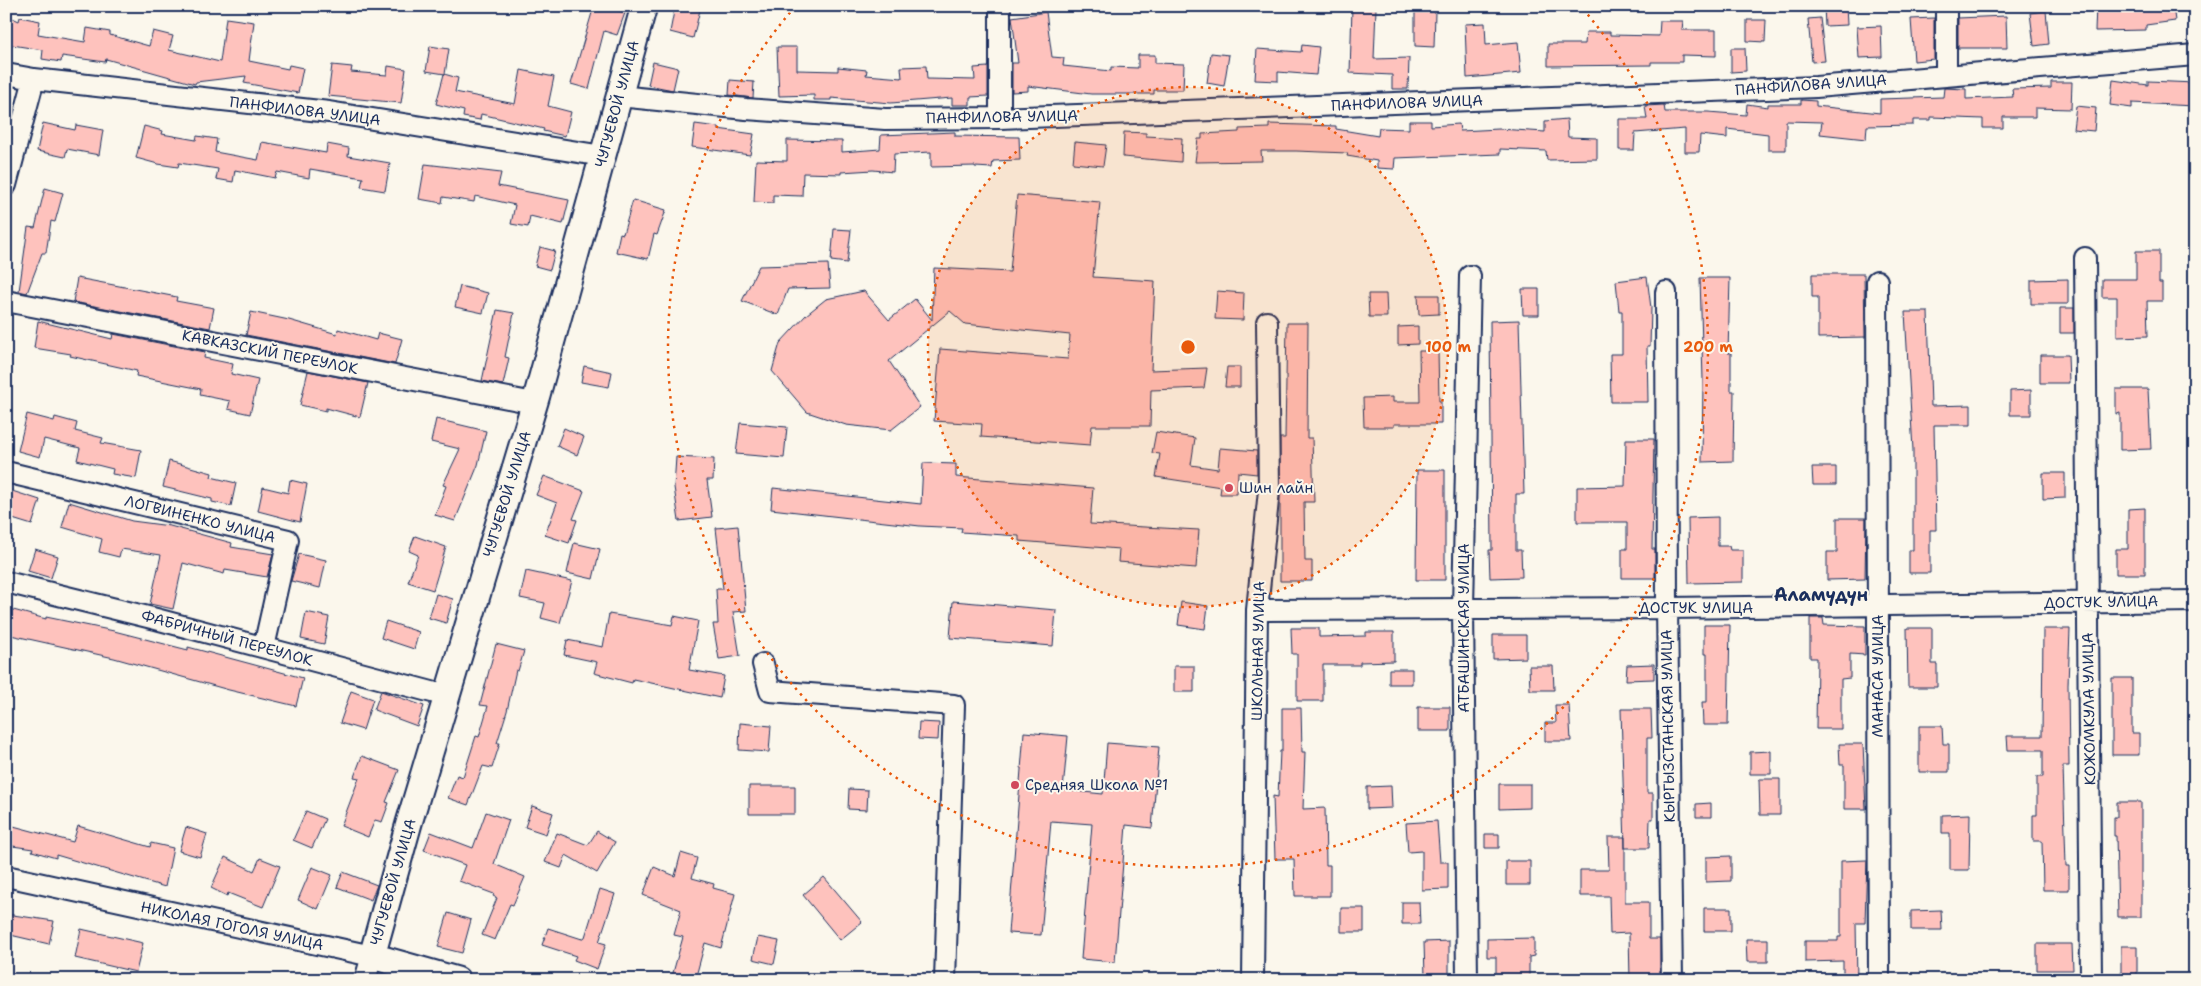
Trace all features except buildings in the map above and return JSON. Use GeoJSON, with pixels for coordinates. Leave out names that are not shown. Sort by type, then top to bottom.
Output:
{"type":"FeatureCollection","features":[{"type":"Feature","properties":{"kind":"street","name":"ЧУГУЕВОЙ УЛИЦА"},"geometry":{"type":"LineString","coordinates":[[365,980],[534,402],[644,6]]}},
{"type":"Feature","properties":{"kind":"street"},"geometry":{"type":"LineString","coordinates":[[1000,6],[1000,118]]}},
{"type":"Feature","properties":{"kind":"street"},"geometry":{"type":"LineString","coordinates":[[1946,6],[1946,75]]}},
{"type":"Feature","properties":{"kind":"street","name":"ПАНФИЛОВА УЛИЦА"},"geometry":{"type":"LineString","coordinates":[[618,96],[746,109],[885,119],[1000,118],[1816,87],[2195,55]]}},
{"type":"Feature","properties":{"kind":"street","name":"ПАНФИЛОВА УЛИЦА"},"geometry":{"type":"LineString","coordinates":[[6,74],[34,79],[328,112],[603,156]]}},
{"type":"Feature","properties":{"kind":"street"},"geometry":{"type":"LineString","coordinates":[[6,185],[34,79]]}},
{"type":"Feature","properties":{"kind":"street","name":"КОЖОМКУЛА УЛИЦА"},"geometry":{"type":"LineString","coordinates":[[2085,258],[2091,980]]}},
{"type":"Feature","properties":{"kind":"street","name":"АТБАШИНСКАЯ УЛИЦА"},"geometry":{"type":"LineString","coordinates":[[1467,980],[1463,608],[1470,276]]}},
{"type":"Feature","properties":{"kind":"street","name":"МАНАСА УЛИЦА"},"geometry":{"type":"LineString","coordinates":[[1877,281],[1878,980]]}},
{"type":"Feature","properties":{"kind":"street","name":"КЫРГЫЗСТАНСКАЯ УЛИЦА"},"geometry":{"type":"LineString","coordinates":[[1666,292],[1667,608],[1672,980]]}},
{"type":"Feature","properties":{"kind":"street","name":"КАВКАЗСКИЙ ПЕРЕУЛОК"},"geometry":{"type":"LineString","coordinates":[[6,302],[534,402]]}},
{"type":"Feature","properties":{"kind":"street","name":"ШКОЛЬНАЯ УЛИЦА"},"geometry":{"type":"LineString","coordinates":[[1253,980],[1257,610],[1269,490],[1267,322]]}},
{"type":"Feature","properties":{"kind":"street","name":"ЛОГВИНЕНКО УЛИЦА"},"geometry":{"type":"LineString","coordinates":[[6,472],[288,540],[264,647]]}},
{"type":"Feature","properties":{"kind":"street","name":"ФАБРИЧНЫЙ ПЕРЕУЛОК"},"geometry":{"type":"LineString","coordinates":[[6,582],[264,647],[447,696]]}},
{"type":"Feature","properties":{"kind":"street","name":"ДОСТУК УЛИЦА"},"geometry":{"type":"LineString","coordinates":[[1257,610],[1878,606],[2195,601]]}},
{"type":"Feature","properties":{"kind":"street"},"geometry":{"type":"LineString","coordinates":[[763,664],[770,692],[954,705],[945,980]]}},
{"type":"Feature","properties":{"kind":"street","name":"НИКОЛАЯ ГОГОЛЯ УЛИЦА"},"geometry":{"type":"LineString","coordinates":[[6,876],[372,956],[457,980]]}},
{"type":"Feature","properties":{"kind":"place","name":"Шин лайн"},"geometry":{"type":"Point","coordinates":[1229,488]}},
{"type":"Feature","properties":{"kind":"place","name":"Средняя Школа №1"},"geometry":{"type":"Point","coordinates":[1015,785]}},
{"type":"Feature","properties":{"kind":"district","name":"Аламүдүн"},"geometry":{"type":"Point","coordinates":[1821,595]}}]}
